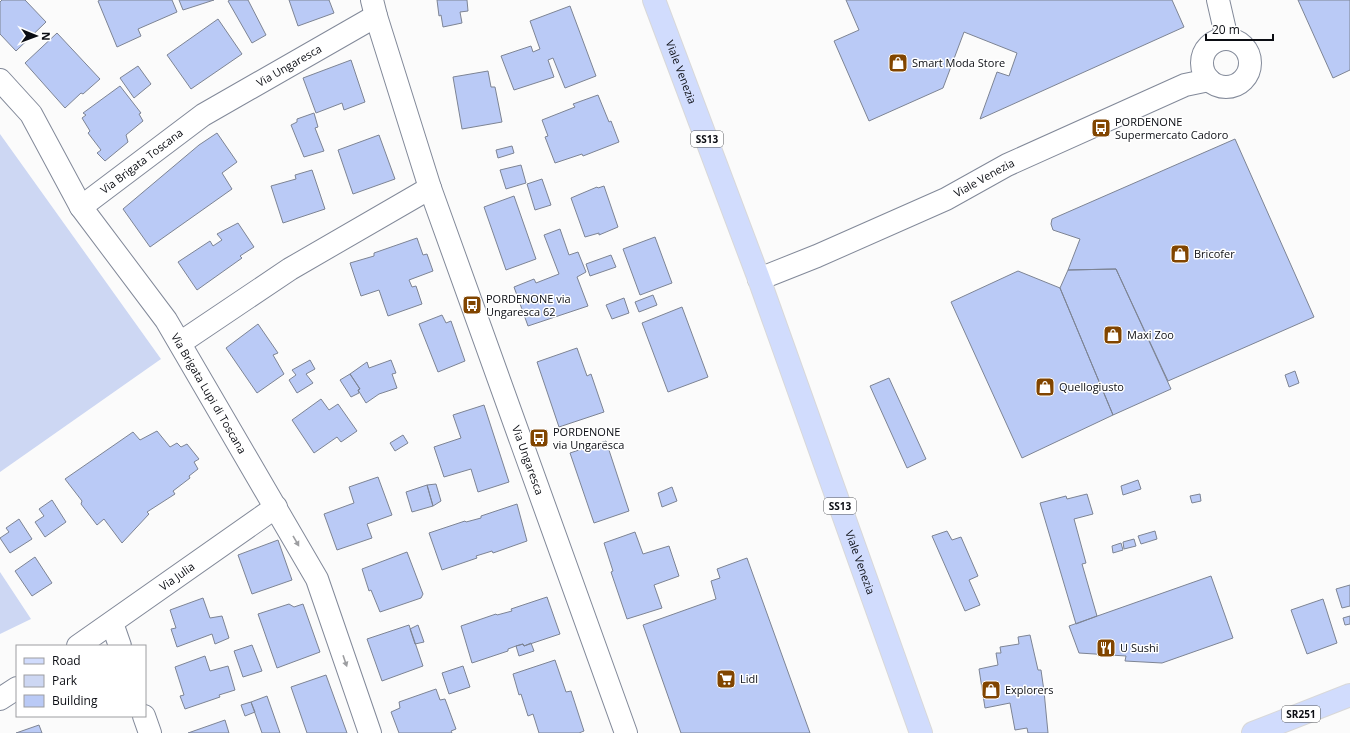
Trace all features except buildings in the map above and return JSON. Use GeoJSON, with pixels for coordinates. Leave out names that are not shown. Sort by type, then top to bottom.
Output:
{"type":"FeatureCollection","features":[{"type":"Feature","properties":{"kind":"main road","name":"Viale Venezia"},"geometry":{"type":"LineString","coordinates":[[654,0],[759,279],[921,733]]}},
{"type":"Feature","properties":{"kind":"main road","name":"SR251"},"geometry":{"type":"LineString","coordinates":[[1253,733],[1350,695]]}},
{"type":"Feature","properties":{"kind":"street"},"geometry":{"type":"LineString","coordinates":[[1218,0],[1227,39]]}},
{"type":"Feature","properties":{"kind":"street","name":"Via Ungaresca"},"geometry":{"type":"LineString","coordinates":[[203,115],[374,8],[430,188],[626,733]]}},
{"type":"Feature","properties":{"kind":"street"},"geometry":{"type":"LineString","coordinates":[[1227,39],[1239,43],[1247,52],[1250,64],[1246,78],[1240,83],[1227,88],[1220,87],[1209,80],[1202,67],[1204,53],[1214,43],[1227,39]]}},
{"type":"Feature","properties":{"kind":"street","name":"Via Brigata Lupi di Toscana"},"geometry":{"type":"LineString","coordinates":[[0,80],[31,114],[80,207],[166,320],[317,579],[370,733]]}},
{"type":"Feature","properties":{"kind":"street","name":"Viale Venezia"},"geometry":{"type":"LineString","coordinates":[[759,279],[817,256],[946,199],[1007,165],[1185,85],[1209,80]]}},
{"type":"Feature","properties":{"kind":"street","name":"Via Brigata Toscana"},"geometry":{"type":"LineString","coordinates":[[80,207],[203,115]]}},
{"type":"Feature","properties":{"kind":"street"},"geometry":{"type":"LineString","coordinates":[[180,343],[290,269],[430,188]]}},
{"type":"Feature","properties":{"kind":"street","name":"Via Julia"},"geometry":{"type":"LineString","coordinates":[[79,645],[276,508]]}},
{"type":"Feature","properties":{"kind":"street"},"geometry":{"type":"LineString","coordinates":[[112,623],[120,645]]}},
{"type":"Feature","properties":{"kind":"street"},"geometry":{"type":"LineString","coordinates":[[0,699],[16,689]]}},
{"type":"Feature","properties":{"kind":"street"},"geometry":{"type":"LineString","coordinates":[[144,717],[150,733]]}},
{"type":"Feature","properties":{"kind":"green space"},"geometry":{"type":"Polygon","coordinates":[[[0,134],[161,359],[0,472],[0,134]]]}},
{"type":"Feature","properties":{"kind":"green space"},"geometry":{"type":"Polygon","coordinates":[[[0,572],[31,619],[0,634],[0,572]]]}},
{"type":"Feature","properties":{"kind":"place","name":"Smart Moda Store"},"geometry":{"type":"Point","coordinates":[898,63]}},
{"type":"Feature","properties":{"kind":"place","name":"PORDENONE Supermercato Cadoro"},"geometry":{"type":"Point","coordinates":[1101,128]}},
{"type":"Feature","properties":{"kind":"place","name":"Bricofer"},"geometry":{"type":"Point","coordinates":[1180,254]}},
{"type":"Feature","properties":{"kind":"place","name":"PORDENONE via Ungaresca 62"},"geometry":{"type":"Point","coordinates":[472,305]}},
{"type":"Feature","properties":{"kind":"place","name":"Maxi Zoo"},"geometry":{"type":"Point","coordinates":[1113,335]}},
{"type":"Feature","properties":{"kind":"place","name":"Quellogiusto"},"geometry":{"type":"Point","coordinates":[1045,387]}},
{"type":"Feature","properties":{"kind":"place","name":"PORDENONE via Ungaresca"},"geometry":{"type":"Point","coordinates":[539,438]}},
{"type":"Feature","properties":{"kind":"place","name":"U Sushi"},"geometry":{"type":"Point","coordinates":[1106,648]}},
{"type":"Feature","properties":{"kind":"place","name":"Lidl"},"geometry":{"type":"Point","coordinates":[726,679]}},
{"type":"Feature","properties":{"kind":"place","name":"Explorers"},"geometry":{"type":"Point","coordinates":[991,690]}}]}
